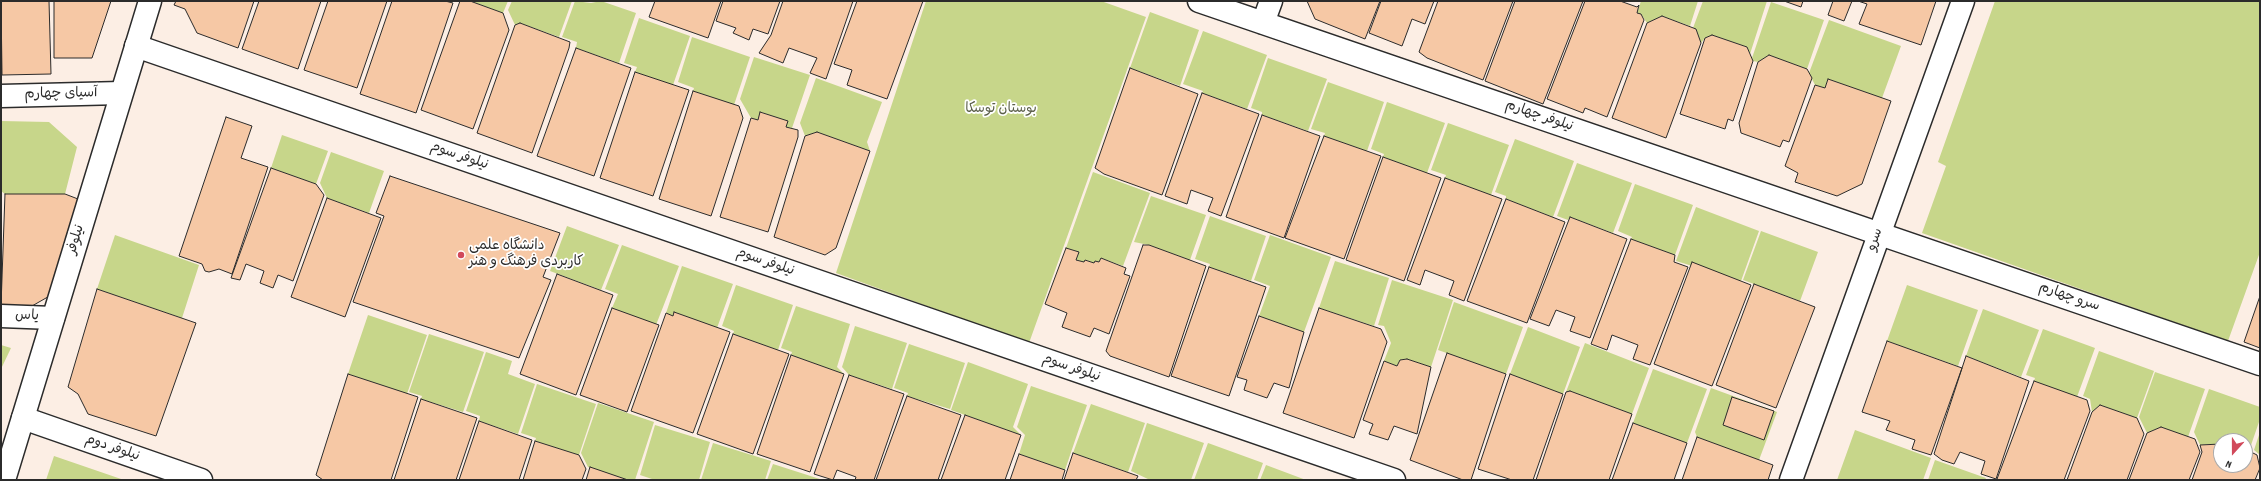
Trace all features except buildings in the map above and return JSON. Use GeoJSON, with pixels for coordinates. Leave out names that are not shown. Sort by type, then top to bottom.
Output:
{"type":"FeatureCollection","features":[{"type":"Feature","properties":{"kind":"street","name":"نیلوفر"},"geometry":{"type":"LineString","coordinates":[[4,480],[150,1]]}},
{"type":"Feature","properties":{"kind":"street","name":"نیلوفر چهارم"},"geometry":{"type":"LineString","coordinates":[[1199,1],[1878,233]]}},
{"type":"Feature","properties":{"kind":"street"},"geometry":{"type":"LineString","coordinates":[[1263,23],[1271,1]]}},
{"type":"Feature","properties":{"kind":"street","name":"سرو"},"geometry":{"type":"LineString","coordinates":[[1791,480],[1878,233],[1963,1]]}},
{"type":"Feature","properties":{"kind":"street","name":"نیلوفر سوم"},"geometry":{"type":"LineString","coordinates":[[136,46],[1394,480]]}},
{"type":"Feature","properties":{"kind":"street","name":"آسیای چهارم"},"geometry":{"type":"LineString","coordinates":[[1,96],[121,93]]}},
{"type":"Feature","properties":{"kind":"street","name":"سرو چهارم"},"geometry":{"type":"LineString","coordinates":[[1878,233],[2260,364]]}},
{"type":"Feature","properties":{"kind":"street","name":"یاس"},"geometry":{"type":"LineString","coordinates":[[1,316],[53,318]]}},
{"type":"Feature","properties":{"kind":"street","name":"نیلوفر دوم"},"geometry":{"type":"LineString","coordinates":[[23,418],[201,480]]}},
{"type":"Feature","properties":{"kind":"green space"},"geometry":{"type":"Polygon","coordinates":[[[470,1],[508,1],[503,13],[470,1]]]}},
{"type":"Feature","properties":{"kind":"green space"},"geometry":{"type":"Polygon","coordinates":[[[512,1],[572,1],[559,37],[520,23],[515,25],[508,10],[512,1]]]}},
{"type":"Feature","properties":{"kind":"green space"},"geometry":{"type":"Polygon","coordinates":[[[575,1],[591,3],[601,1],[636,13],[619,63],[576,48],[577,42],[562,37],[575,1]]]}},
{"type":"Feature","properties":{"kind":"green space","name":"بوستان توسکا"},"geometry":{"type":"Polygon","coordinates":[[[926,1],[1101,1],[1146,17],[1029,343],[836,273],[926,1]]]}},
{"type":"Feature","properties":{"kind":"green space"},"geometry":{"type":"Polygon","coordinates":[[[1641,1],[1698,1],[1690,26],[1662,16],[1647,23],[1641,14],[1637,13],[1641,1]]]}},
{"type":"Feature","properties":{"kind":"green space"},"geometry":{"type":"Polygon","coordinates":[[[1703,1],[1767,1],[1750,54],[1747,47],[1712,35],[1705,38],[1701,43],[1696,29],[1693,28],[1703,1]]]}},
{"type":"Feature","properties":{"kind":"green space"},"geometry":{"type":"Polygon","coordinates":[[[1995,1],[2260,1],[2260,252],[2228,341],[1922,233],[1946,166],[1938,162],[1995,1]]]}},
{"type":"Feature","properties":{"kind":"green space"},"geometry":{"type":"Polygon","coordinates":[[[1771,2],[1824,20],[1807,69],[1769,55],[1758,62],[1753,61],[1752,58],[1771,2]]]}},
{"type":"Feature","properties":{"kind":"green space"},"geometry":{"type":"Polygon","coordinates":[[[1150,12],[1199,30],[1180,86],[1130,68],[1150,12]]]}},
{"type":"Feature","properties":{"kind":"green space"},"geometry":{"type":"Polygon","coordinates":[[[639,18],[690,36],[673,85],[635,72],[637,67],[624,63],[639,18]]]}},
{"type":"Feature","properties":{"kind":"green space"},"geometry":{"type":"Polygon","coordinates":[[[1829,20],[1901,46],[1882,98],[1828,79],[1825,88],[1815,85],[1809,73],[1829,20]]]}},
{"type":"Feature","properties":{"kind":"green space"},"geometry":{"type":"Polygon","coordinates":[[[1203,31],[1267,55],[1247,109],[1202,93],[1203,91],[1183,84],[1203,31]]]}},
{"type":"Feature","properties":{"kind":"green space"},"geometry":{"type":"Polygon","coordinates":[[[692,37],[750,57],[734,105],[693,91],[694,88],[678,82],[692,37]]]}},
{"type":"Feature","properties":{"kind":"green space"},"geometry":{"type":"Polygon","coordinates":[[[754,57],[810,75],[792,128],[786,127],[787,121],[761,112],[758,120],[751,118],[740,99],[754,57]]]}},
{"type":"Feature","properties":{"kind":"green space"},"geometry":{"type":"Polygon","coordinates":[[[1268,58],[1327,79],[1308,131],[1262,115],[1262,112],[1251,108],[1268,58]]]}},
{"type":"Feature","properties":{"kind":"green space"},"geometry":{"type":"Polygon","coordinates":[[[816,78],[882,102],[867,142],[870,151],[817,132],[805,136],[800,123],[816,78]]]}},
{"type":"Feature","properties":{"kind":"green space"},"geometry":{"type":"Polygon","coordinates":[[[1328,82],[1384,102],[1367,151],[1324,136],[1325,133],[1311,129],[1328,82]]]}},
{"type":"Feature","properties":{"kind":"green space"},"geometry":{"type":"Polygon","coordinates":[[[1387,102],[1445,123],[1427,173],[1383,157],[1384,154],[1371,149],[1387,102]]]}},
{"type":"Feature","properties":{"kind":"green space"},"geometry":{"type":"Polygon","coordinates":[[[1,121],[49,122],[77,147],[65,194],[5,194],[1,191],[1,121]]]}},
{"type":"Feature","properties":{"kind":"green space"},"geometry":{"type":"Polygon","coordinates":[[[1448,123],[1509,145],[1491,195],[1445,178],[1446,175],[1431,170],[1448,123]]]}},
{"type":"Feature","properties":{"kind":"green space"},"geometry":{"type":"Polygon","coordinates":[[[282,135],[328,151],[316,184],[271,168],[282,135]]]}},
{"type":"Feature","properties":{"kind":"green space"},"geometry":{"type":"Polygon","coordinates":[[[1515,139],[1574,161],[1553,217],[1506,199],[1506,196],[1495,192],[1515,139]]]}},
{"type":"Feature","properties":{"kind":"green space"},"geometry":{"type":"Polygon","coordinates":[[[331,152],[384,171],[369,213],[327,198],[320,183],[331,152]]]}},
{"type":"Feature","properties":{"kind":"green space"},"geometry":{"type":"Polygon","coordinates":[[[1577,163],[1632,183],[1613,233],[1570,217],[1568,220],[1557,216],[1577,163]]]}},
{"type":"Feature","properties":{"kind":"green space"},"geometry":{"type":"Polygon","coordinates":[[[1093,172],[1150,193],[1123,266],[1101,258],[1099,262],[1095,261],[1094,263],[1086,260],[1084,262],[1076,260],[1079,252],[1066,248],[1093,172]]]}},
{"type":"Feature","properties":{"kind":"green space"},"geometry":{"type":"Polygon","coordinates":[[[1635,184],[1693,205],[1675,255],[1631,239],[1632,237],[1618,231],[1635,184]]]}},
{"type":"Feature","properties":{"kind":"green space"},"geometry":{"type":"Polygon","coordinates":[[[1151,196],[1206,215],[1190,260],[1149,245],[1134,242],[1151,196]]]}},
{"type":"Feature","properties":{"kind":"green space"},"geometry":{"type":"Polygon","coordinates":[[[1696,207],[1759,231],[1741,281],[1676,261],[1696,207]]]}},
{"type":"Feature","properties":{"kind":"green space"},"geometry":{"type":"Polygon","coordinates":[[[1210,216],[1266,236],[1251,281],[1209,267],[1210,264],[1195,259],[1210,216]]]}},
{"type":"Feature","properties":{"kind":"green space"},"geometry":{"type":"Polygon","coordinates":[[[567,226],[619,245],[601,290],[550,271],[567,226]]]}},
{"type":"Feature","properties":{"kind":"green space"},"geometry":{"type":"Polygon","coordinates":[[[1761,231],[1818,252],[1800,301],[1743,280],[1761,231]]]}},
{"type":"Feature","properties":{"kind":"green space"},"geometry":{"type":"Polygon","coordinates":[[[115,235],[199,265],[182,318],[97,289],[115,235]]]}},
{"type":"Feature","properties":{"kind":"green space"},"geometry":{"type":"Polygon","coordinates":[[[1270,235],[1331,257],[1304,332],[1259,316],[1270,286],[1254,280],[1270,235]]]}},
{"type":"Feature","properties":{"kind":"green space"},"geometry":{"type":"Polygon","coordinates":[[[622,245],[679,266],[656,325],[612,308],[618,294],[605,289],[622,245]]]}},
{"type":"Feature","properties":{"kind":"green space"},"geometry":{"type":"Polygon","coordinates":[[[1335,261],[1389,278],[1374,326],[1319,308],[1335,261]]]}},
{"type":"Feature","properties":{"kind":"green space"},"geometry":{"type":"Polygon","coordinates":[[[682,266],[733,284],[717,328],[674,312],[673,316],[666,313],[682,266]]]}},
{"type":"Feature","properties":{"kind":"green space"},"geometry":{"type":"Polygon","coordinates":[[[1392,280],[1453,300],[1431,367],[1407,359],[1400,360],[1397,366],[1384,361],[1391,343],[1384,326],[1378,325],[1392,280]]]}},
{"type":"Feature","properties":{"kind":"green space"},"geometry":{"type":"Polygon","coordinates":[[[736,285],[793,305],[778,350],[733,334],[734,331],[722,326],[736,285]]]}},
{"type":"Feature","properties":{"kind":"green space"},"geometry":{"type":"Polygon","coordinates":[[[1907,285],[1978,310],[1958,366],[1887,341],[1907,285]]]}},
{"type":"Feature","properties":{"kind":"green space"},"geometry":{"type":"Polygon","coordinates":[[[1454,302],[1523,327],[1506,374],[1438,350],[1454,302]]]}},
{"type":"Feature","properties":{"kind":"green space"},"geometry":{"type":"Polygon","coordinates":[[[796,306],[850,324],[837,367],[844,374],[791,355],[792,352],[781,348],[796,306]]]}},
{"type":"Feature","properties":{"kind":"green space"},"geometry":{"type":"Polygon","coordinates":[[[1983,309],[2039,330],[2021,377],[1966,356],[1983,309]]]}},
{"type":"Feature","properties":{"kind":"green space"},"geometry":{"type":"Polygon","coordinates":[[[368,315],[427,335],[407,394],[348,374],[368,315]]]}},
{"type":"Feature","properties":{"kind":"green space"},"geometry":{"type":"Polygon","coordinates":[[[855,326],[907,343],[892,389],[849,375],[842,367],[855,326]]]}},
{"type":"Feature","properties":{"kind":"green space"},"geometry":{"type":"Polygon","coordinates":[[[1528,327],[1580,347],[1563,394],[1510,374],[1528,327]]]}},
{"type":"Feature","properties":{"kind":"green space"},"geometry":{"type":"Polygon","coordinates":[[[2043,329],[2095,348],[2077,397],[2034,381],[2035,378],[2026,375],[2043,329]]]}},
{"type":"Feature","properties":{"kind":"green space"},"geometry":{"type":"Polygon","coordinates":[[[429,334],[484,352],[463,412],[421,399],[422,396],[409,392],[429,334]]]}},
{"type":"Feature","properties":{"kind":"green space"},"geometry":{"type":"Polygon","coordinates":[[[1585,343],[1649,368],[1632,414],[1570,391],[1566,392],[1585,343]]]}},
{"type":"Feature","properties":{"kind":"green space"},"geometry":{"type":"Polygon","coordinates":[[[909,344],[965,363],[950,409],[907,396],[908,393],[894,388],[909,344]]]}},
{"type":"Feature","properties":{"kind":"green space"},"geometry":{"type":"Polygon","coordinates":[[[1,345],[11,348],[1,369],[1,345]]]}},
{"type":"Feature","properties":{"kind":"green space"},"geometry":{"type":"Polygon","coordinates":[[[2099,351],[2154,371],[2137,418],[2100,405],[2092,412],[2090,399],[2083,396],[2099,351]]]}},
{"type":"Feature","properties":{"kind":"green space"},"geometry":{"type":"Polygon","coordinates":[[[486,352],[512,361],[508,374],[535,384],[518,434],[479,421],[480,416],[466,411],[486,352]]]}},
{"type":"Feature","properties":{"kind":"green space"},"geometry":{"type":"Polygon","coordinates":[[[968,362],[1028,384],[1013,427],[1021,435],[951,410],[968,362]]]}},
{"type":"Feature","properties":{"kind":"green space"},"geometry":{"type":"Polygon","coordinates":[[[1653,369],[1707,389],[1687,443],[1633,423],[1653,369]]]}},
{"type":"Feature","properties":{"kind":"green space"},"geometry":{"type":"Polygon","coordinates":[[[2155,372],[2205,389],[2188,437],[2161,427],[2147,433],[2139,417],[2155,372]]]}},
{"type":"Feature","properties":{"kind":"green space"},"geometry":{"type":"Polygon","coordinates":[[[537,384],[596,404],[579,455],[535,441],[536,438],[521,433],[537,384]]]}},
{"type":"Feature","properties":{"kind":"green space"},"geometry":{"type":"Polygon","coordinates":[[[1031,386],[1087,405],[1065,470],[1019,454],[1025,435],[1017,427],[1031,386]]]}},
{"type":"Feature","properties":{"kind":"green space"},"geometry":{"type":"Polygon","coordinates":[[[1711,388],[1777,412],[1759,460],[1697,437],[1695,432],[1711,388]]]}},
{"type":"Feature","properties":{"kind":"green space"},"geometry":{"type":"Polygon","coordinates":[[[2209,389],[2260,407],[2260,419],[2253,439],[2253,433],[2213,433],[2213,444],[2200,445],[2194,432],[2209,389]]]}},
{"type":"Feature","properties":{"kind":"green space"},"geometry":{"type":"Polygon","coordinates":[[[598,403],[654,422],[635,480],[627,480],[588,467],[581,453],[598,403]]]}},
{"type":"Feature","properties":{"kind":"green space"},"geometry":{"type":"Polygon","coordinates":[[[1091,404],[1145,423],[1128,472],[1073,453],[1091,404]]]}},
{"type":"Feature","properties":{"kind":"green space"},"geometry":{"type":"Polygon","coordinates":[[[1147,423],[1204,443],[1191,480],[1150,480],[1131,471],[1147,423]]]}},
{"type":"Feature","properties":{"kind":"green space"},"geometry":{"type":"Polygon","coordinates":[[[655,425],[710,442],[699,480],[655,480],[640,475],[655,425]]]}},
{"type":"Feature","properties":{"kind":"green space"},"geometry":{"type":"Polygon","coordinates":[[[1855,430],[1931,458],[1923,480],[1837,480],[1855,430]]]}},
{"type":"Feature","properties":{"kind":"green space"},"geometry":{"type":"Polygon","coordinates":[[[2260,432],[2260,455],[2254,450],[2260,432]]]}},
{"type":"Feature","properties":{"kind":"green space"},"geometry":{"type":"Polygon","coordinates":[[[713,443],[771,461],[765,480],[701,480],[713,443]]]}},
{"type":"Feature","properties":{"kind":"green space"},"geometry":{"type":"Polygon","coordinates":[[[1208,443],[1263,463],[1257,480],[1194,480],[1208,443]]]}},
{"type":"Feature","properties":{"kind":"green space"},"geometry":{"type":"Polygon","coordinates":[[[54,456],[124,480],[46,480],[54,456]]]}},
{"type":"Feature","properties":{"kind":"green space"},"geometry":{"type":"Polygon","coordinates":[[[1935,460],[1986,478],[1985,480],[1928,480],[1935,460]]]}},
{"type":"Feature","properties":{"kind":"green space"},"geometry":{"type":"Polygon","coordinates":[[[773,464],[823,480],[767,480],[773,464]]]}},
{"type":"Feature","properties":{"kind":"green space"},"geometry":{"type":"Polygon","coordinates":[[[1266,465],[1306,480],[1260,480],[1266,465]]]}},
{"type":"Feature","properties":{"kind":"place","name":"دانشگاه علمی کاربردی فرهنگ و هنر"},"geometry":{"type":"Point","coordinates":[461,255]}}]}
